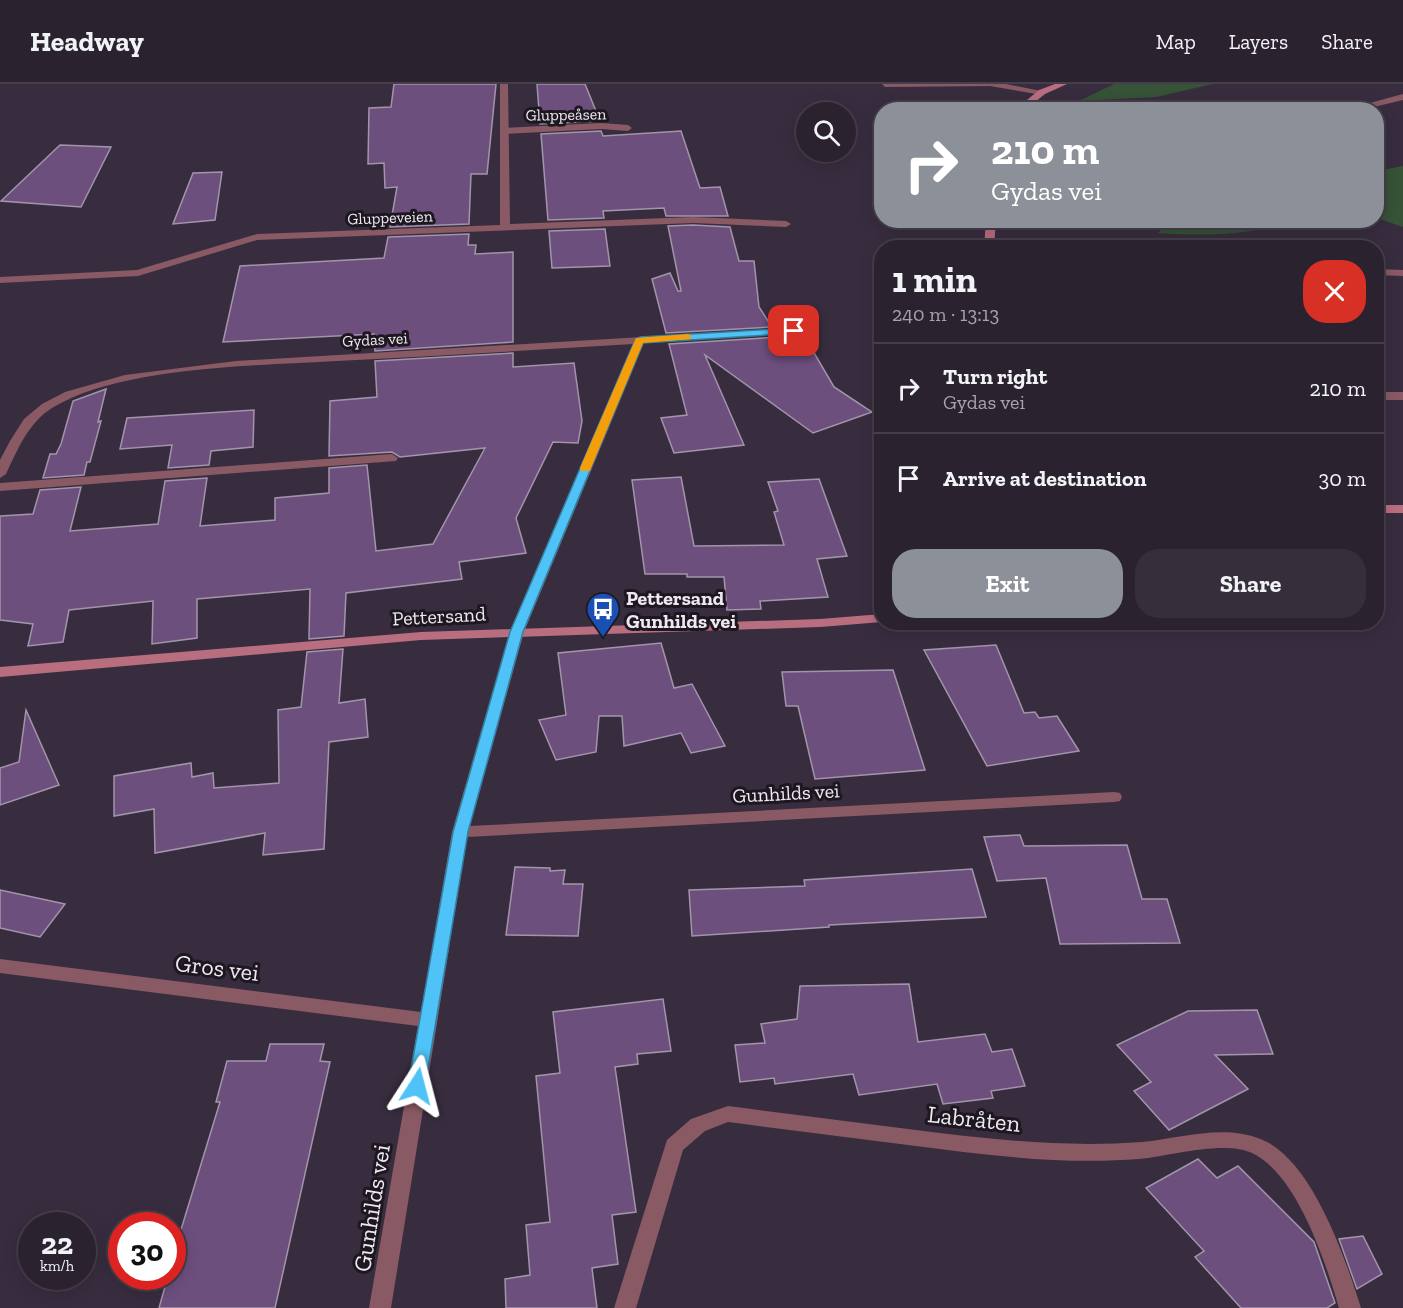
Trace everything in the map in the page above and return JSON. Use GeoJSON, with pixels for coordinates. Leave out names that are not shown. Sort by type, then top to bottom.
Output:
{"type":"FeatureCollection","features":[{"type":"Feature","properties":{"kind":"street","name":"Gluppeåsen"},"geometry":{"type":"LineString","coordinates":[[504,84],[505,228]]}},
{"type":"Feature","properties":{"kind":"street"},"geometry":{"type":"LineString","coordinates":[[885,85],[990,84],[1042,92]]}},
{"type":"Feature","properties":{"kind":"street"},"geometry":{"type":"LineString","coordinates":[[1029,102],[1042,92],[1063,84]]}},
{"type":"Feature","properties":{"kind":"street"},"geometry":{"type":"LineString","coordinates":[[1382,102],[1403,97]]}},
{"type":"Feature","properties":{"kind":"street","name":"Gluppeåsen"},"geometry":{"type":"LineString","coordinates":[[505,131],[601,126],[628,128]]}},
{"type":"Feature","properties":{"kind":"street","name":"Gluppeveien"},"geometry":{"type":"LineString","coordinates":[[0,280],[138,273],[257,237],[693,220],[786,224]]}},
{"type":"Feature","properties":{"kind":"street"},"geometry":{"type":"LineString","coordinates":[[1384,272],[1403,273]]}},
{"type":"Feature","properties":{"kind":"street","name":"Gydas vei"},"geometry":{"type":"LineString","coordinates":[[0,474],[17,439],[40,411],[71,394],[120,379],[236,364],[794,331]]}},
{"type":"Feature","properties":{"kind":"street","name":"Gunhilds vei"},"geometry":{"type":"LineString","coordinates":[[380,1308],[460,832],[517,632],[640,340]]}},
{"type":"Feature","properties":{"kind":"street"},"geometry":{"type":"LineString","coordinates":[[1384,396],[1403,396]]}},
{"type":"Feature","properties":{"kind":"street"},"geometry":{"type":"LineString","coordinates":[[0,487],[392,458]]}},
{"type":"Feature","properties":{"kind":"street"},"geometry":{"type":"LineString","coordinates":[[1384,509],[1403,509]]}},
{"type":"Feature","properties":{"kind":"street","name":"Pettersand"},"geometry":{"type":"LineString","coordinates":[[0,672],[421,636],[820,623],[874,619]]}},
{"type":"Feature","properties":{"kind":"street","name":"Gunhilds vei"},"geometry":{"type":"LineString","coordinates":[[460,832],[1114,796]]}},
{"type":"Feature","properties":{"kind":"street","name":"Gros vei"},"geometry":{"type":"LineString","coordinates":[[0,966],[427,1020]]}},
{"type":"Feature","properties":{"kind":"street","name":"Labråten"},"geometry":{"type":"LineString","coordinates":[[625,1308],[674,1146],[690,1128],[710,1118],[728,1114],[1012,1150],[1087,1153],[1161,1149],[1221,1141],[1242,1142],[1259,1147],[1275,1157],[1291,1174],[1308,1201],[1344,1287],[1350,1308]]}},
{"type":"Feature","properties":{"kind":"green space"},"geometry":{"type":"Polygon","coordinates":[[[1114,84],[1213,84],[1156,97],[1079,101],[1114,84]]]}},
{"type":"Feature","properties":{"kind":"green space"},"geometry":{"type":"Polygon","coordinates":[[[1403,166],[1403,227],[1384,220],[1384,170],[1403,166]]]}},
{"type":"Feature","properties":{"kind":"green space"},"geometry":{"type":"Polygon","coordinates":[[[1164,228],[1266,228],[1224,234],[1157,233],[1164,228]]]}},
{"type":"Feature","properties":{"kind":"building"},"geometry":{"type":"Polygon","coordinates":[[[394,84],[496,84],[487,174],[471,174],[469,224],[390,227],[397,187],[385,188],[384,163],[368,164],[369,108],[391,107],[394,84]]]}},
{"type":"Feature","properties":{"kind":"building"},"geometry":{"type":"Polygon","coordinates":[[[537,84],[585,84],[600,121],[540,124],[537,84]]]}},
{"type":"Feature","properties":{"kind":"building"},"geometry":{"type":"Polygon","coordinates":[[[601,131],[603,136],[681,131],[700,188],[720,187],[728,216],[666,216],[664,208],[603,211],[604,218],[548,220],[541,134],[601,131]]]}},
{"type":"Feature","properties":{"kind":"building"},"geometry":{"type":"Polygon","coordinates":[[[60,145],[111,147],[81,207],[1,201],[60,145]]]}},
{"type":"Feature","properties":{"kind":"building"},"geometry":{"type":"Polygon","coordinates":[[[222,172],[215,220],[173,224],[193,173],[222,172]]]}},
{"type":"Feature","properties":{"kind":"building"},"geometry":{"type":"Polygon","coordinates":[[[668,226],[730,227],[739,261],[754,261],[759,307],[772,327],[666,333],[652,279],[670,273],[678,291],[681,291],[668,226]]]}},
{"type":"Feature","properties":{"kind":"building"},"geometry":{"type":"Polygon","coordinates":[[[605,229],[610,266],[552,268],[549,231],[605,229]]]}},
{"type":"Feature","properties":{"kind":"building"},"geometry":{"type":"Polygon","coordinates":[[[469,234],[468,245],[476,245],[475,254],[513,252],[513,342],[375,351],[374,334],[223,342],[240,266],[384,258],[388,237],[469,234]]]}},
{"type":"Feature","properties":{"kind":"building"},"geometry":{"type":"Polygon","coordinates":[[[778,337],[781,341],[806,339],[834,387],[872,412],[813,433],[705,355],[744,445],[674,453],[661,418],[687,415],[669,344],[778,337]]]}},
{"type":"Feature","properties":{"kind":"building"},"geometry":{"type":"Polygon","coordinates":[[[513,353],[513,367],[574,363],[582,421],[578,443],[553,442],[516,518],[526,553],[459,562],[462,579],[346,593],[344,636],[309,639],[310,589],[197,599],[197,638],[152,644],[153,601],[69,610],[63,642],[28,646],[33,624],[0,620],[0,516],[33,514],[40,490],[81,487],[70,531],[158,524],[165,481],[207,478],[200,526],[275,520],[275,498],[329,493],[329,468],[367,465],[376,551],[433,544],[485,448],[400,457],[392,452],[329,456],[330,401],[377,397],[375,361],[513,353]]]}},
{"type":"Feature","properties":{"kind":"building"},"geometry":{"type":"Polygon","coordinates":[[[106,389],[98,422],[101,421],[90,462],[87,462],[84,475],[43,478],[50,454],[56,454],[61,444],[73,401],[106,389]]]}},
{"type":"Feature","properties":{"kind":"building"},"geometry":{"type":"Polygon","coordinates":[[[254,410],[253,447],[211,451],[209,465],[168,468],[172,445],[120,449],[127,418],[254,410]]]}},
{"type":"Feature","properties":{"kind":"building"},"geometry":{"type":"Polygon","coordinates":[[[681,477],[694,546],[784,545],[774,512],[778,511],[768,482],[819,479],[847,556],[817,559],[828,597],[760,601],[761,609],[727,610],[724,577],[645,574],[632,480],[681,477]]]}},
{"type":"Feature","properties":{"kind":"building"},"geometry":{"type":"Polygon","coordinates":[[[661,643],[674,688],[692,684],[725,746],[691,753],[681,733],[624,746],[622,716],[599,716],[596,752],[556,760],[539,720],[566,715],[558,653],[661,643]]]}},
{"type":"Feature","properties":{"kind":"building"},"geometry":{"type":"Polygon","coordinates":[[[996,645],[1024,713],[1035,712],[1039,718],[1057,716],[1079,751],[987,766],[924,650],[996,645]]]}},
{"type":"Feature","properties":{"kind":"building"},"geometry":{"type":"Polygon","coordinates":[[[343,649],[339,703],[365,699],[368,737],[329,742],[324,849],[263,855],[265,833],[155,853],[154,809],[114,816],[114,776],[191,763],[192,777],[213,773],[214,788],[279,783],[278,710],[301,707],[307,652],[343,649]]]}},
{"type":"Feature","properties":{"kind":"building"},"geometry":{"type":"Polygon","coordinates":[[[893,670],[925,770],[815,779],[798,706],[786,706],[782,672],[893,670]]]}},
{"type":"Feature","properties":{"kind":"building"},"geometry":{"type":"Polygon","coordinates":[[[26,710],[59,785],[0,805],[0,768],[19,762],[26,710]]]}},
{"type":"Feature","properties":{"kind":"building"},"geometry":{"type":"Polygon","coordinates":[[[1020,835],[1024,846],[1127,845],[1142,899],[1167,899],[1180,943],[1060,944],[1046,878],[997,881],[984,837],[1020,835]]]}},
{"type":"Feature","properties":{"kind":"building"},"geometry":{"type":"Polygon","coordinates":[[[515,867],[550,868],[550,871],[565,870],[563,884],[583,884],[578,936],[506,935],[515,867]]]}},
{"type":"Feature","properties":{"kind":"building"},"geometry":{"type":"Polygon","coordinates":[[[972,869],[986,917],[829,925],[829,927],[692,936],[689,890],[805,886],[804,880],[972,869]]]}},
{"type":"Feature","properties":{"kind":"building"},"geometry":{"type":"Polygon","coordinates":[[[0,890],[65,904],[40,937],[0,928],[0,890]]]}},
{"type":"Feature","properties":{"kind":"building"},"geometry":{"type":"Polygon","coordinates":[[[909,984],[918,1042],[985,1034],[992,1052],[1012,1049],[1025,1086],[991,1091],[993,1098],[943,1104],[937,1084],[859,1095],[853,1074],[775,1084],[774,1078],[740,1082],[735,1045],[765,1043],[761,1024],[797,1019],[800,986],[909,984]]]}},
{"type":"Feature","properties":{"kind":"building"},"geometry":{"type":"Polygon","coordinates":[[[663,999],[671,1051],[637,1054],[638,1064],[615,1067],[636,1212],[612,1215],[618,1264],[592,1268],[597,1308],[506,1308],[505,1279],[530,1275],[526,1225],[550,1222],[536,1076],[560,1073],[553,1012],[663,999]]]}},
{"type":"Feature","properties":{"kind":"building"},"geometry":{"type":"Polygon","coordinates":[[[1257,1010],[1273,1054],[1215,1055],[1248,1089],[1169,1130],[1134,1091],[1151,1082],[1117,1045],[1188,1011],[1257,1010]]]}},
{"type":"Feature","properties":{"kind":"building"},"geometry":{"type":"Polygon","coordinates":[[[270,1044],[324,1044],[320,1061],[330,1062],[275,1308],[159,1308],[164,1290],[186,1290],[186,1213],[220,1102],[216,1102],[227,1061],[266,1061],[270,1044]]]}},
{"type":"Feature","properties":{"kind":"building"},"geometry":{"type":"Polygon","coordinates":[[[1198,1159],[1217,1178],[1238,1166],[1314,1242],[1335,1303],[1327,1308],[1241,1308],[1195,1257],[1204,1251],[1146,1188],[1198,1159]]]}},
{"type":"Feature","properties":{"kind":"building"},"geometry":{"type":"Polygon","coordinates":[[[1363,1236],[1382,1274],[1357,1289],[1339,1239],[1363,1236]]]}},
{"type":"Feature","properties":{"kind":"slow traffic"},"geometry":{"type":"LineString","coordinates":[[586,468],[640,340],[688,337]]}},
{"type":"Feature","properties":{"kind":"place","name":"Pettersand Gunhilds vei"},"geometry":{"type":"Point","coordinates":[603,638]}},
{"type":"Feature","properties":{"kind":"route"},"geometry":{"type":"LineString","coordinates":[[417,1086],[460,832],[517,632],[640,340],[794,331]]}}]}
